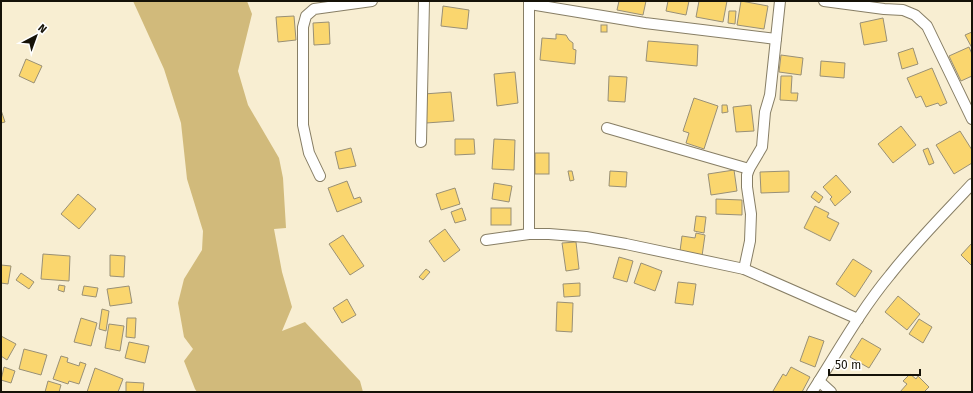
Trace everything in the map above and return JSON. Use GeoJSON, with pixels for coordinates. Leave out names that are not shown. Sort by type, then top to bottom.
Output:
{"type":"FeatureCollection","features":[{"type":"Feature","properties":{"kind":"street"},"geometry":{"type":"LineString","coordinates":[[320,176],[309,153],[303,125],[303,27],[306,16],[314,9],[372,1]]}},
{"type":"Feature","properties":{"kind":"street"},"geometry":{"type":"LineString","coordinates":[[421,142],[424,1]]}},
{"type":"Feature","properties":{"kind":"street"},"geometry":{"type":"LineString","coordinates":[[744,269],[750,241],[751,214],[747,187],[747,175],[749,168],[762,147],[765,112],[770,95],[780,1]]}},
{"type":"Feature","properties":{"kind":"street"},"geometry":{"type":"LineString","coordinates":[[824,1],[903,10],[915,15],[927,26],[972,119]]}},
{"type":"Feature","properties":{"kind":"street"},"geometry":{"type":"LineString","coordinates":[[529,234],[530,2],[645,22],[776,39]]}},
{"type":"Feature","properties":{"kind":"street"},"geometry":{"type":"LineString","coordinates":[[608,128],[749,168]]}},
{"type":"Feature","properties":{"kind":"street"},"geometry":{"type":"LineString","coordinates":[[812,392],[858,319],[889,275],[972,184]]}},
{"type":"Feature","properties":{"kind":"street"},"geometry":{"type":"LineString","coordinates":[[486,240],[529,234],[586,237],[744,269],[858,319]]}},
{"type":"Feature","properties":{"kind":"street"},"geometry":{"type":"LineString","coordinates":[[819,381],[830,392]]}},
{"type":"Feature","properties":{"kind":"shaded area"},"geometry":{"type":"Polygon","coordinates":[[[133,1],[247,1],[252,14],[238,71],[248,105],[279,158],[283,178],[286,228],[274,229],[282,272],[292,307],[282,331],[305,322],[360,381],[363,392],[197,392],[195,389],[184,361],[193,349],[184,337],[178,303],[184,279],[202,250],[203,231],[187,179],[181,123],[164,69],[133,1]]]}},
{"type":"Feature","properties":{"kind":"building"},"geometry":{"type":"Polygon","coordinates":[[[619,1],[646,1],[643,15],[617,10],[619,1]]]}},
{"type":"Feature","properties":{"kind":"building"},"geometry":{"type":"Polygon","coordinates":[[[668,1],[689,1],[686,15],[666,11],[668,1]]]}},
{"type":"Feature","properties":{"kind":"building"},"geometry":{"type":"Polygon","coordinates":[[[699,1],[727,1],[723,22],[696,17],[699,1]]]}},
{"type":"Feature","properties":{"kind":"building"},"geometry":{"type":"Polygon","coordinates":[[[741,1],[768,6],[764,29],[737,25],[741,1]]]}},
{"type":"Feature","properties":{"kind":"building"},"geometry":{"type":"Polygon","coordinates":[[[443,6],[469,10],[467,29],[441,26],[443,6]]]}},
{"type":"Feature","properties":{"kind":"building"},"geometry":{"type":"Polygon","coordinates":[[[729,11],[736,11],[735,24],[728,23],[729,11]]]}},
{"type":"Feature","properties":{"kind":"building"},"geometry":{"type":"Polygon","coordinates":[[[294,16],[296,40],[278,42],[276,17],[294,16]]]}},
{"type":"Feature","properties":{"kind":"building"},"geometry":{"type":"Polygon","coordinates":[[[883,18],[887,41],[864,45],[860,23],[883,18]]]}},
{"type":"Feature","properties":{"kind":"building"},"geometry":{"type":"Polygon","coordinates":[[[329,22],[330,44],[314,45],[313,23],[329,22]]]}},
{"type":"Feature","properties":{"kind":"building"},"geometry":{"type":"Polygon","coordinates":[[[601,25],[607,25],[607,32],[601,32],[601,25]]]}},
{"type":"Feature","properties":{"kind":"building"},"geometry":{"type":"Polygon","coordinates":[[[972,32],[972,48],[965,35],[972,32]]]}},
{"type":"Feature","properties":{"kind":"building"},"geometry":{"type":"Polygon","coordinates":[[[556,34],[566,35],[573,43],[573,49],[576,50],[575,64],[540,60],[542,38],[556,39],[556,34]]]}},
{"type":"Feature","properties":{"kind":"building"},"geometry":{"type":"Polygon","coordinates":[[[648,41],[698,45],[697,66],[646,61],[648,41]]]}},
{"type":"Feature","properties":{"kind":"building"},"geometry":{"type":"Polygon","coordinates":[[[969,47],[972,54],[972,76],[961,81],[949,56],[969,47]]]}},
{"type":"Feature","properties":{"kind":"building"},"geometry":{"type":"Polygon","coordinates":[[[913,48],[918,64],[902,69],[898,53],[913,48]]]}},
{"type":"Feature","properties":{"kind":"building"},"geometry":{"type":"Polygon","coordinates":[[[781,55],[803,58],[801,75],[779,72],[781,55]]]}},
{"type":"Feature","properties":{"kind":"building"},"geometry":{"type":"Polygon","coordinates":[[[26,59],[42,66],[34,83],[19,76],[26,59]]]}},
{"type":"Feature","properties":{"kind":"building"},"geometry":{"type":"Polygon","coordinates":[[[821,61],[845,63],[844,78],[820,76],[821,61]]]}},
{"type":"Feature","properties":{"kind":"building"},"geometry":{"type":"Polygon","coordinates":[[[932,68],[947,103],[940,106],[938,103],[926,107],[921,96],[916,98],[907,78],[932,68]]]}},
{"type":"Feature","properties":{"kind":"building"},"geometry":{"type":"Polygon","coordinates":[[[515,72],[518,103],[497,106],[494,74],[515,72]]]}},
{"type":"Feature","properties":{"kind":"building"},"geometry":{"type":"Polygon","coordinates":[[[609,76],[627,77],[625,102],[608,101],[609,76]]]}},
{"type":"Feature","properties":{"kind":"building"},"geometry":{"type":"Polygon","coordinates":[[[781,76],[792,76],[791,93],[798,93],[797,101],[780,100],[781,76]]]}},
{"type":"Feature","properties":{"kind":"building"},"geometry":{"type":"Polygon","coordinates":[[[451,92],[454,121],[426,123],[424,94],[451,92]]]}},
{"type":"Feature","properties":{"kind":"building"},"geometry":{"type":"Polygon","coordinates":[[[694,98],[718,106],[704,149],[686,143],[689,133],[683,131],[694,98]]]}},
{"type":"Feature","properties":{"kind":"building"},"geometry":{"type":"Polygon","coordinates":[[[722,105],[727,105],[728,112],[722,113],[722,105]]]}},
{"type":"Feature","properties":{"kind":"building"},"geometry":{"type":"Polygon","coordinates":[[[751,105],[754,131],[736,132],[733,107],[751,105]]]}},
{"type":"Feature","properties":{"kind":"building"},"geometry":{"type":"Polygon","coordinates":[[[1,110],[5,122],[1,123],[1,110]]]}},
{"type":"Feature","properties":{"kind":"building"},"geometry":{"type":"Polygon","coordinates":[[[901,126],[916,145],[893,163],[878,144],[901,126]]]}},
{"type":"Feature","properties":{"kind":"building"},"geometry":{"type":"Polygon","coordinates":[[[960,131],[972,150],[972,163],[954,174],[936,145],[960,131]]]}},
{"type":"Feature","properties":{"kind":"building"},"geometry":{"type":"Polygon","coordinates":[[[455,139],[474,139],[475,154],[455,155],[455,139]]]}},
{"type":"Feature","properties":{"kind":"building"},"geometry":{"type":"Polygon","coordinates":[[[494,139],[515,140],[514,170],[492,169],[494,139]]]}},
{"type":"Feature","properties":{"kind":"building"},"geometry":{"type":"Polygon","coordinates":[[[351,148],[356,166],[339,169],[335,152],[351,148]]]}},
{"type":"Feature","properties":{"kind":"building"},"geometry":{"type":"Polygon","coordinates":[[[928,148],[934,163],[929,165],[923,150],[928,148]]]}},
{"type":"Feature","properties":{"kind":"building"},"geometry":{"type":"Polygon","coordinates":[[[535,153],[549,153],[549,174],[535,174],[535,153]]]}},
{"type":"Feature","properties":{"kind":"building"},"geometry":{"type":"Polygon","coordinates":[[[734,170],[737,191],[711,195],[708,174],[734,170]]]}},
{"type":"Feature","properties":{"kind":"building"},"geometry":{"type":"Polygon","coordinates":[[[568,171],[572,171],[574,180],[570,181],[568,171]]]}},
{"type":"Feature","properties":{"kind":"building"},"geometry":{"type":"Polygon","coordinates":[[[610,171],[627,172],[626,187],[609,186],[610,171]]]}},
{"type":"Feature","properties":{"kind":"building"},"geometry":{"type":"Polygon","coordinates":[[[789,171],[789,192],[761,193],[760,172],[789,171]]]}},
{"type":"Feature","properties":{"kind":"building"},"geometry":{"type":"Polygon","coordinates":[[[836,175],[851,192],[835,206],[830,199],[832,197],[823,187],[836,175]]]}},
{"type":"Feature","properties":{"kind":"building"},"geometry":{"type":"Polygon","coordinates":[[[347,181],[354,199],[360,197],[362,202],[337,212],[328,188],[347,181]]]}},
{"type":"Feature","properties":{"kind":"building"},"geometry":{"type":"Polygon","coordinates":[[[494,183],[512,186],[509,202],[492,199],[494,183]]]}},
{"type":"Feature","properties":{"kind":"building"},"geometry":{"type":"Polygon","coordinates":[[[455,188],[460,204],[441,210],[436,194],[455,188]]]}},
{"type":"Feature","properties":{"kind":"building"},"geometry":{"type":"Polygon","coordinates":[[[815,191],[823,197],[819,203],[811,197],[815,191]]]}},
{"type":"Feature","properties":{"kind":"building"},"geometry":{"type":"Polygon","coordinates":[[[78,194],[96,209],[79,229],[61,214],[78,194]]]}},
{"type":"Feature","properties":{"kind":"building"},"geometry":{"type":"Polygon","coordinates":[[[716,199],[742,200],[742,215],[716,214],[716,199]]]}},
{"type":"Feature","properties":{"kind":"building"},"geometry":{"type":"Polygon","coordinates":[[[815,206],[829,213],[827,217],[839,223],[830,241],[804,228],[815,206]]]}},
{"type":"Feature","properties":{"kind":"building"},"geometry":{"type":"Polygon","coordinates":[[[462,208],[466,220],[455,223],[451,212],[462,208]]]}},
{"type":"Feature","properties":{"kind":"building"},"geometry":{"type":"Polygon","coordinates":[[[491,208],[511,208],[511,225],[491,225],[491,208]]]}},
{"type":"Feature","properties":{"kind":"building"},"geometry":{"type":"Polygon","coordinates":[[[696,216],[706,217],[704,233],[694,231],[696,216]]]}},
{"type":"Feature","properties":{"kind":"building"},"geometry":{"type":"Polygon","coordinates":[[[445,229],[460,250],[444,262],[429,241],[445,229]]]}},
{"type":"Feature","properties":{"kind":"building"},"geometry":{"type":"Polygon","coordinates":[[[696,233],[705,235],[702,256],[680,251],[682,236],[695,238],[696,233]]]}},
{"type":"Feature","properties":{"kind":"building"},"geometry":{"type":"Polygon","coordinates":[[[343,235],[364,266],[350,275],[329,244],[343,235]]]}},
{"type":"Feature","properties":{"kind":"building"},"geometry":{"type":"Polygon","coordinates":[[[576,242],[579,269],[566,271],[562,243],[576,242]]]}},
{"type":"Feature","properties":{"kind":"building"},"geometry":{"type":"Polygon","coordinates":[[[972,243],[972,266],[961,255],[972,243]]]}},
{"type":"Feature","properties":{"kind":"building"},"geometry":{"type":"Polygon","coordinates":[[[43,254],[70,256],[69,281],[41,279],[43,254]]]}},
{"type":"Feature","properties":{"kind":"building"},"geometry":{"type":"Polygon","coordinates":[[[110,255],[125,256],[124,277],[110,276],[110,255]]]}},
{"type":"Feature","properties":{"kind":"building"},"geometry":{"type":"Polygon","coordinates":[[[619,257],[633,261],[627,282],[613,278],[619,257]]]}},
{"type":"Feature","properties":{"kind":"building"},"geometry":{"type":"Polygon","coordinates":[[[853,259],[872,271],[855,297],[836,284],[853,259]]]}},
{"type":"Feature","properties":{"kind":"building"},"geometry":{"type":"Polygon","coordinates":[[[641,263],[662,271],[655,291],[634,283],[641,263]]]}},
{"type":"Feature","properties":{"kind":"building"},"geometry":{"type":"Polygon","coordinates":[[[1,265],[11,266],[8,284],[1,283],[1,265]]]}},
{"type":"Feature","properties":{"kind":"building"},"geometry":{"type":"Polygon","coordinates":[[[426,269],[430,272],[423,280],[419,277],[426,269]]]}},
{"type":"Feature","properties":{"kind":"building"},"geometry":{"type":"Polygon","coordinates":[[[21,273],[34,282],[29,289],[16,280],[21,273]]]}},
{"type":"Feature","properties":{"kind":"building"},"geometry":{"type":"Polygon","coordinates":[[[678,282],[696,284],[693,305],[675,303],[678,282]]]}},
{"type":"Feature","properties":{"kind":"building"},"geometry":{"type":"Polygon","coordinates":[[[580,283],[580,296],[564,297],[563,284],[580,283]]]}},
{"type":"Feature","properties":{"kind":"building"},"geometry":{"type":"Polygon","coordinates":[[[59,285],[65,286],[64,292],[58,290],[59,285]]]}},
{"type":"Feature","properties":{"kind":"building"},"geometry":{"type":"Polygon","coordinates":[[[84,286],[98,288],[96,297],[82,295],[84,286]]]}},
{"type":"Feature","properties":{"kind":"building"},"geometry":{"type":"Polygon","coordinates":[[[129,286],[132,303],[110,306],[107,289],[129,286]]]}},
{"type":"Feature","properties":{"kind":"building"},"geometry":{"type":"Polygon","coordinates":[[[898,296],[920,314],[907,330],[885,312],[898,296]]]}},
{"type":"Feature","properties":{"kind":"building"},"geometry":{"type":"Polygon","coordinates":[[[347,299],[356,315],[342,323],[333,308],[347,299]]]}},
{"type":"Feature","properties":{"kind":"building"},"geometry":{"type":"Polygon","coordinates":[[[557,302],[573,303],[572,332],[556,331],[557,302]]]}},
{"type":"Feature","properties":{"kind":"building"},"geometry":{"type":"Polygon","coordinates":[[[102,309],[109,311],[106,331],[99,329],[102,309]]]}},
{"type":"Feature","properties":{"kind":"building"},"geometry":{"type":"Polygon","coordinates":[[[81,318],[97,323],[91,346],[74,342],[81,318]]]}},
{"type":"Feature","properties":{"kind":"building"},"geometry":{"type":"Polygon","coordinates":[[[127,318],[136,318],[135,338],[126,337],[127,318]]]}},
{"type":"Feature","properties":{"kind":"building"},"geometry":{"type":"Polygon","coordinates":[[[919,319],[932,327],[923,343],[909,334],[919,319]]]}},
{"type":"Feature","properties":{"kind":"building"},"geometry":{"type":"Polygon","coordinates":[[[109,324],[124,326],[120,351],[105,348],[109,324]]]}},
{"type":"Feature","properties":{"kind":"building"},"geometry":{"type":"Polygon","coordinates":[[[1,336],[16,344],[7,360],[1,356],[1,336]]]}},
{"type":"Feature","properties":{"kind":"building"},"geometry":{"type":"Polygon","coordinates":[[[809,336],[824,341],[815,367],[800,361],[809,336]]]}},
{"type":"Feature","properties":{"kind":"building"},"geometry":{"type":"Polygon","coordinates":[[[862,338],[881,349],[869,368],[850,357],[862,338]]]}},
{"type":"Feature","properties":{"kind":"building"},"geometry":{"type":"Polygon","coordinates":[[[129,342],[149,346],[145,363],[125,358],[129,342]]]}},
{"type":"Feature","properties":{"kind":"building"},"geometry":{"type":"Polygon","coordinates":[[[24,349],[47,355],[41,375],[19,369],[24,349]]]}},
{"type":"Feature","properties":{"kind":"building"},"geometry":{"type":"Polygon","coordinates":[[[61,356],[68,358],[67,362],[79,366],[80,362],[86,364],[79,384],[69,381],[68,384],[53,379],[61,356]]]}},
{"type":"Feature","properties":{"kind":"building"},"geometry":{"type":"Polygon","coordinates":[[[4,367],[15,371],[11,383],[1,380],[4,367]]]}},
{"type":"Feature","properties":{"kind":"building"},"geometry":{"type":"Polygon","coordinates":[[[791,367],[810,377],[802,392],[773,391],[783,374],[786,376],[791,367]]]}},
{"type":"Feature","properties":{"kind":"building"},"geometry":{"type":"Polygon","coordinates":[[[95,368],[123,379],[118,392],[87,392],[95,368]]]}},
{"type":"Feature","properties":{"kind":"building"},"geometry":{"type":"Polygon","coordinates":[[[910,374],[916,379],[918,376],[929,387],[924,392],[900,392],[907,384],[903,381],[910,374]]]}},
{"type":"Feature","properties":{"kind":"building"},"geometry":{"type":"Polygon","coordinates":[[[48,381],[61,385],[59,392],[45,392],[48,381]]]}},
{"type":"Feature","properties":{"kind":"building"},"geometry":{"type":"Polygon","coordinates":[[[126,382],[144,383],[143,392],[126,392],[126,382]]]}}]}
